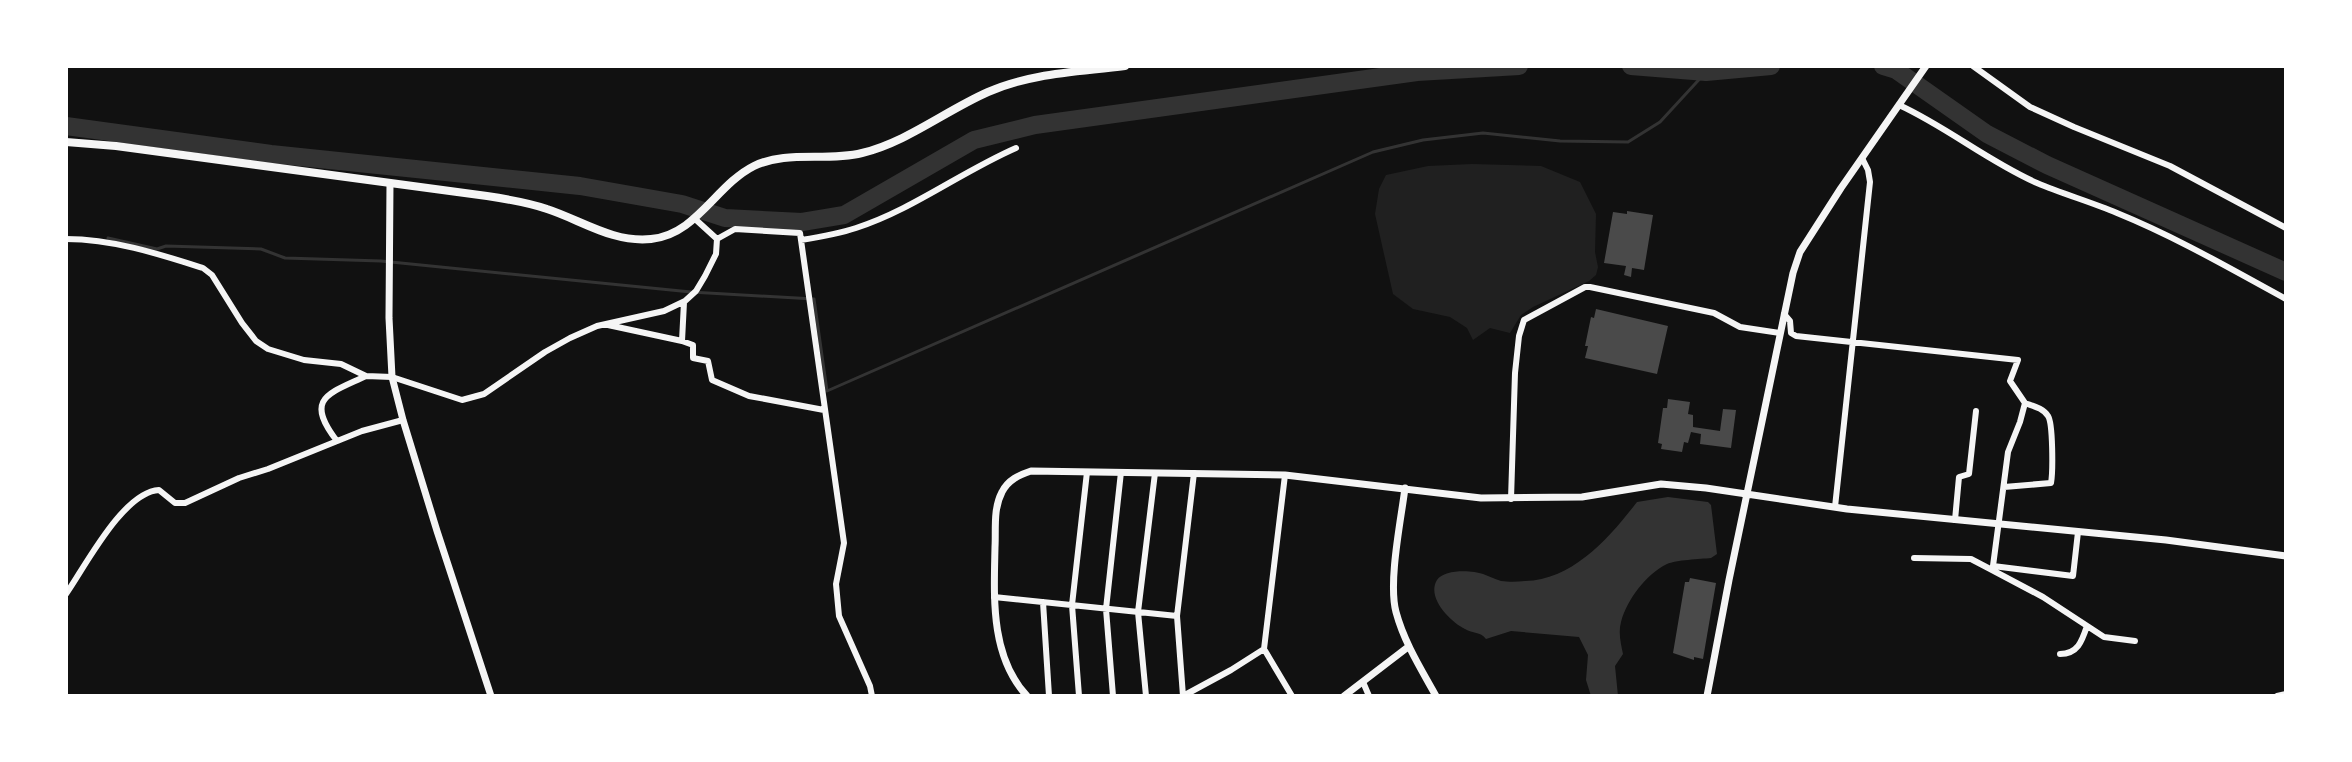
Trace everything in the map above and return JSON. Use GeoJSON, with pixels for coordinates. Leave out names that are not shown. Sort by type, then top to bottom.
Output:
{"type":"FeatureCollection","features":[{"type":"Feature","properties":{"kind":"main road"},"geometry":{"type":"LineString","coordinates":[[66,142],[116,146],[524,202],[565,215],[608,234],[638,239],[668,236],[694,218],[755,165],[770,160],[861,154],[903,137],[1009,84],[1125,66]]}},
{"type":"Feature","properties":{"kind":"street"},"geometry":{"type":"LineString","coordinates":[[1707,696],[1780,333],[1800,252],[1926,66]]}},
{"type":"Feature","properties":{"kind":"street"},"geometry":{"type":"LineString","coordinates":[[1973,66],[2030,107],[2170,166],[2286,228]]}},
{"type":"Feature","properties":{"kind":"street"},"geometry":{"type":"LineString","coordinates":[[1900,104],[2036,183],[2118,213],[2196,250],[2286,299]]}},
{"type":"Feature","properties":{"kind":"street"},"geometry":{"type":"LineString","coordinates":[[801,240],[855,229],[894,213],[1016,148]]}},
{"type":"Feature","properties":{"kind":"street"},"geometry":{"type":"LineString","coordinates":[[1835,507],[1870,182],[1862,158]]}},
{"type":"Feature","properties":{"kind":"street"},"geometry":{"type":"LineString","coordinates":[[390,183],[392,377],[491,696]]}},
{"type":"Feature","properties":{"kind":"street"},"geometry":{"type":"LineString","coordinates":[[694,218],[717,239]]}},
{"type":"Feature","properties":{"kind":"street"},"geometry":{"type":"LineString","coordinates":[[717,239],[735,229],[800,233],[844,543],[836,584],[839,616],[872,696]]}},
{"type":"Feature","properties":{"kind":"street"},"geometry":{"type":"LineString","coordinates":[[66,239],[90,239],[203,268],[212,275],[256,341],[268,349],[304,360],[341,364],[366,376],[392,377],[468,400],[484,394],[570,338],[605,324],[664,311],[692,297],[716,254],[717,239]]}},
{"type":"Feature","properties":{"kind":"street"},"geometry":{"type":"LineString","coordinates":[[1511,499],[1515,373],[1524,320],[1590,287],[1714,313],[1740,327],[1780,333]]}},
{"type":"Feature","properties":{"kind":"street"},"geometry":{"type":"LineString","coordinates":[[682,341],[684,302]]}},
{"type":"Feature","properties":{"kind":"street"},"geometry":{"type":"LineString","coordinates":[[1784,314],[1790,321],[1791,333],[1796,336],[2018,360],[2010,381],[2025,403],[2047,413],[2053,472],[2051,483],[2004,487]]}},
{"type":"Feature","properties":{"kind":"street"},"geometry":{"type":"LineString","coordinates":[[605,324],[693,345],[693,358],[708,361],[712,380],[731,390],[824,410]]}},
{"type":"Feature","properties":{"kind":"street"},"geometry":{"type":"LineString","coordinates":[[337,441],[322,422],[324,400],[333,392],[366,376]]}},
{"type":"Feature","properties":{"kind":"street"},"geometry":{"type":"LineString","coordinates":[[1993,568],[2008,452],[2025,403]]}},
{"type":"Feature","properties":{"kind":"street"},"geometry":{"type":"LineString","coordinates":[[1955,520],[1959,477],[1969,474],[1976,411]]}},
{"type":"Feature","properties":{"kind":"street"},"geometry":{"type":"LineString","coordinates":[[66,594],[92,550],[143,494],[159,490],[175,503],[185,503],[239,478],[362,431],[403,420]]}},
{"type":"Feature","properties":{"kind":"street"},"geometry":{"type":"LineString","coordinates":[[1027,696],[1009,666],[998,634],[994,597],[997,504],[1003,488],[1017,476],[1031,471],[1285,475],[1511,499],[1582,497],[1661,484],[1835,507],[2166,540],[2286,556]]}},
{"type":"Feature","properties":{"kind":"street"},"geometry":{"type":"LineString","coordinates":[[1079,696],[1072,605],[1087,472]]}},
{"type":"Feature","properties":{"kind":"street"},"geometry":{"type":"LineString","coordinates":[[1113,696],[1106,609],[1121,472]]}},
{"type":"Feature","properties":{"kind":"street"},"geometry":{"type":"LineString","coordinates":[[1146,696],[1138,612],[1155,473]]}},
{"type":"Feature","properties":{"kind":"street"},"geometry":{"type":"LineString","coordinates":[[1194,473],[1177,616],[1183,696],[1264,649]]}},
{"type":"Feature","properties":{"kind":"street"},"geometry":{"type":"LineString","coordinates":[[1285,475],[1264,649],[1292,696]]}},
{"type":"Feature","properties":{"kind":"street"},"geometry":{"type":"LineString","coordinates":[[1405,488],[1394,588],[1395,610],[1408,647],[1436,696]]}},
{"type":"Feature","properties":{"kind":"street"},"geometry":{"type":"LineString","coordinates":[[1993,568],[2073,576],[2078,532]]}},
{"type":"Feature","properties":{"kind":"street"},"geometry":{"type":"LineString","coordinates":[[1914,558],[1971,559],[2043,597],[2104,637],[2135,641]]}},
{"type":"Feature","properties":{"kind":"street"},"geometry":{"type":"LineString","coordinates":[[994,597],[1177,616]]}},
{"type":"Feature","properties":{"kind":"street"},"geometry":{"type":"LineString","coordinates":[[1043,602],[1049,696]]}},
{"type":"Feature","properties":{"kind":"street"},"geometry":{"type":"LineString","coordinates":[[2060,654],[2075,650],[2087,626]]}},
{"type":"Feature","properties":{"kind":"street"},"geometry":{"type":"LineString","coordinates":[[1344,696],[1408,647]]}},
{"type":"Feature","properties":{"kind":"street"},"geometry":{"type":"LineString","coordinates":[[1363,682],[1369,696]]}},
{"type":"Feature","properties":{"kind":"street"},"geometry":{"type":"LineString","coordinates":[[2277,696],[2286,694]]}},
{"type":"Feature","properties":{"kind":"shaded area"},"geometry":{"type":"Polygon","coordinates":[[[1428,166],[1541,166],[1580,182],[1596,214],[1595,252],[1598,267],[1596,275],[1589,281],[1521,315],[1510,333],[1490,328],[1473,340],[1467,328],[1450,317],[1413,309],[1393,294],[1375,214],[1379,189],[1386,175],[1428,166]]]}},
{"type":"Feature","properties":{"kind":"shaded area"},"geometry":{"type":"Polygon","coordinates":[[[1668,497],[1708,502],[1711,505],[1717,554],[1711,558],[1682,561],[1659,568],[1633,597],[1620,626],[1623,654],[1615,666],[1618,696],[1591,696],[1586,680],[1588,655],[1579,637],[1511,631],[1486,639],[1453,621],[1437,602],[1434,587],[1437,580],[1452,572],[1472,572],[1513,582],[1542,579],[1559,573],[1589,554],[1637,502],[1668,497]]]}},
{"type":"Feature","properties":{"kind":"building"},"geometry":{"type":"Polygon","coordinates":[[[1627,211],[1653,215],[1644,270],[1632,268],[1631,277],[1624,275],[1626,266],[1604,263],[1613,212],[1627,214],[1627,211]]]}},
{"type":"Feature","properties":{"kind":"building"},"geometry":{"type":"Polygon","coordinates":[[[1596,309],[1668,326],[1657,374],[1585,358],[1591,317],[1594,318],[1596,309]]]}},
{"type":"Feature","properties":{"kind":"building"},"geometry":{"type":"Polygon","coordinates":[[[1668,399],[1690,402],[1688,414],[1693,415],[1693,427],[1720,431],[1723,409],[1736,410],[1731,448],[1700,444],[1701,434],[1691,432],[1682,452],[1661,449],[1662,444],[1658,443],[1663,408],[1667,408],[1668,399]]]}},
{"type":"Feature","properties":{"kind":"building"},"geometry":{"type":"Polygon","coordinates":[[[1690,578],[1716,583],[1703,659],[1694,657],[1694,660],[1673,653],[1685,582],[1689,582],[1690,578]]]}},
{"type":"Feature","properties":{"kind":"waterway"},"geometry":{"type":"LineString","coordinates":[[66,126],[271,154],[580,186],[682,204],[725,218],[802,222],[844,215],[974,140],[1035,125],[1417,72],[1519,66]]}},
{"type":"Feature","properties":{"kind":"waterway"},"geometry":{"type":"LineString","coordinates":[[1631,66],[1706,72],[1771,66]]}},
{"type":"Feature","properties":{"kind":"waterway"},"geometry":{"type":"LineString","coordinates":[[1883,66],[1896,70],[1987,134],[2047,165],[2286,272]]}},
{"type":"Feature","properties":{"kind":"waterway"},"geometry":{"type":"LineString","coordinates":[[108,238],[157,249],[166,246],[261,249],[285,258],[381,261],[691,292],[814,299],[827,391],[1373,152],[1423,140],[1483,133],[1560,141],[1628,142],[1660,122],[1706,72]]}}]}
